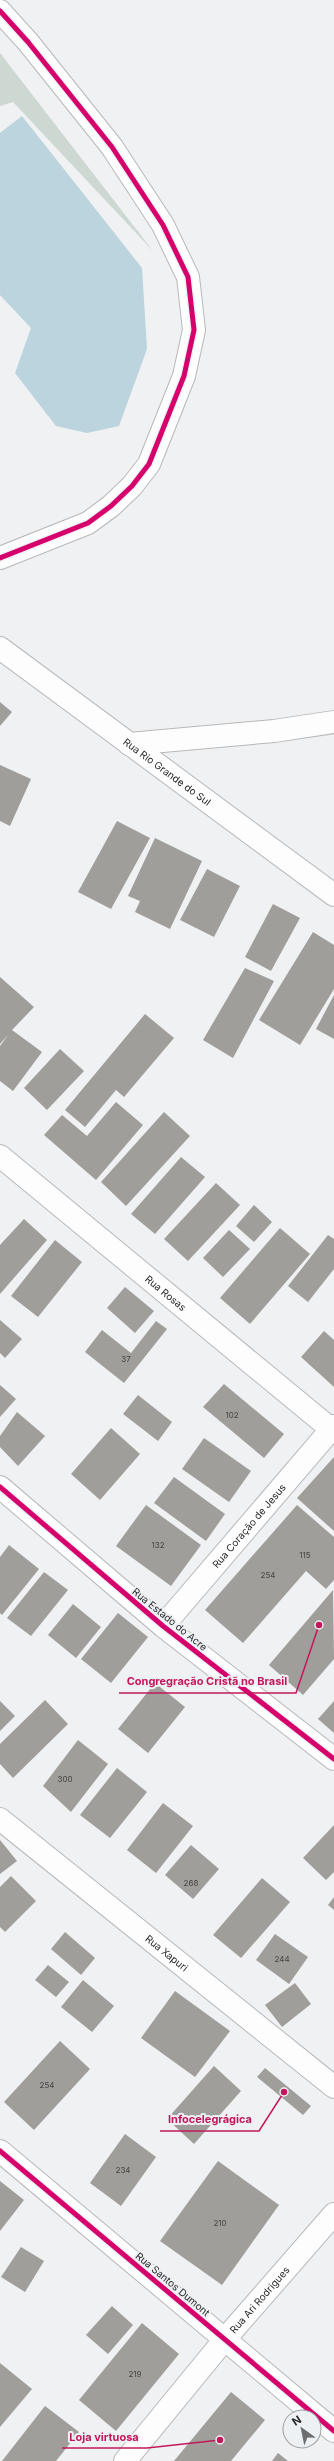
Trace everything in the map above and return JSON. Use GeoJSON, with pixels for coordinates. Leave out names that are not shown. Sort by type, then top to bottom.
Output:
{"type":"FeatureCollection","features":[{"type":"Feature","properties":{"kind":"street"},"geometry":{"type":"LineString","coordinates":[[0,11],[28,42],[112,147],[163,224],[188,277],[194,330],[184,376],[149,464],[132,486],[112,506],[88,522],[0,558]]}},
{"type":"Feature","properties":{"kind":"street","name":"Rua Rio Grande do Sul"},"geometry":{"type":"LineString","coordinates":[[0,648],[334,895]]}},
{"type":"Feature","properties":{"kind":"street"},"geometry":{"type":"LineString","coordinates":[[129,744],[274,730],[334,722]]}},
{"type":"Feature","properties":{"kind":"street","name":"Rua Rosas"},"geometry":{"type":"LineString","coordinates":[[0,1156],[333,1428]]}},
{"type":"Feature","properties":{"kind":"street","name":"Rua Coração de Jesus"},"geometry":{"type":"LineString","coordinates":[[163,1626],[333,1428]]}},
{"type":"Feature","properties":{"kind":"street","name":"Rua Estado do Acre"},"geometry":{"type":"LineString","coordinates":[[0,1487],[163,1626],[334,1759]]}},
{"type":"Feature","properties":{"kind":"street","name":"Rua Xapuri"},"geometry":{"type":"LineString","coordinates":[[0,1819],[334,2087]]}},
{"type":"Feature","properties":{"kind":"street","name":"Rua Santos Dumont"},"geometry":{"type":"LineString","coordinates":[[0,2151],[334,2431]]}},
{"type":"Feature","properties":{"kind":"street","name":"Rua Ari Rodrigues"},"geometry":{"type":"LineString","coordinates":[[125,2461],[225,2339],[334,2214]]}},
{"type":"Feature","properties":{"kind":"shaded area"},"geometry":{"type":"Polygon","coordinates":[[[0,53],[153,251],[13,102],[0,106],[0,53]]]}},
{"type":"Feature","properties":{"kind":"water"},"geometry":{"type":"Polygon","coordinates":[[[22,116],[142,268],[147,349],[119,426],[87,433],[56,426],[15,373],[31,328],[0,295],[0,133],[22,116]]]}},
{"type":"Feature","properties":{"kind":"building"},"geometry":{"type":"Polygon","coordinates":[[[0,702],[12,712],[0,726],[0,702]]]}},
{"type":"Feature","properties":{"kind":"building"},"geometry":{"type":"Polygon","coordinates":[[[0,765],[31,779],[10,826],[0,821],[0,765]]]}},
{"type":"Feature","properties":{"kind":"building"},"geometry":{"type":"Polygon","coordinates":[[[117,821],[150,838],[111,909],[78,892],[117,821]]]}},
{"type":"Feature","properties":{"kind":"building"},"geometry":{"type":"Polygon","coordinates":[[[155,838],[202,861],[170,929],[135,912],[140,901],[128,896],[155,838]]]}},
{"type":"Feature","properties":{"kind":"building"},"geometry":{"type":"Polygon","coordinates":[[[207,869],[240,886],[214,937],[180,920],[207,869]]]}},
{"type":"Feature","properties":{"kind":"building"},"geometry":{"type":"Polygon","coordinates":[[[273,904],[300,918],[271,971],[245,957],[273,904]]]}},
{"type":"Feature","properties":{"kind":"building"},"geometry":{"type":"Polygon","coordinates":[[[313,932],[334,945],[334,989],[300,1045],[259,1020],[313,932]]]}},
{"type":"Feature","properties":{"kind":"building"},"geometry":{"type":"Polygon","coordinates":[[[245,968],[274,981],[233,1058],[203,1040],[245,968]]]}},
{"type":"Feature","properties":{"kind":"building"},"geometry":{"type":"Polygon","coordinates":[[[0,977],[34,1007],[12,1030],[42,1052],[13,1091],[0,1081],[0,1046],[8,1035],[0,1044],[0,977]]]}},
{"type":"Feature","properties":{"kind":"building"},"geometry":{"type":"Polygon","coordinates":[[[334,995],[334,1039],[316,1029],[334,995]]]}},
{"type":"Feature","properties":{"kind":"building"},"geometry":{"type":"Polygon","coordinates":[[[145,1014],[174,1038],[124,1097],[116,1090],[85,1127],[65,1110],[145,1014]]]}},
{"type":"Feature","properties":{"kind":"building"},"geometry":{"type":"Polygon","coordinates":[[[60,1049],[84,1071],[47,1110],[24,1088],[60,1049]]]}},
{"type":"Feature","properties":{"kind":"building"},"geometry":{"type":"Polygon","coordinates":[[[116,1102],[143,1125],[96,1180],[44,1135],[62,1115],[87,1136],[116,1102]]]}},
{"type":"Feature","properties":{"kind":"building"},"geometry":{"type":"Polygon","coordinates":[[[164,1112],[190,1136],[126,1206],[101,1182],[164,1112]]]}},
{"type":"Feature","properties":{"kind":"building"},"geometry":{"type":"Polygon","coordinates":[[[181,1157],[205,1177],[155,1234],[131,1214],[181,1157]]]}},
{"type":"Feature","properties":{"kind":"building"},"geometry":{"type":"Polygon","coordinates":[[[216,1183],[240,1205],[188,1261],[164,1239],[216,1183]]]}},
{"type":"Feature","properties":{"kind":"building"},"geometry":{"type":"Polygon","coordinates":[[[254,1205],[272,1222],[254,1242],[236,1226],[254,1205]]]}},
{"type":"Feature","properties":{"kind":"building"},"geometry":{"type":"Polygon","coordinates":[[[24,1219],[47,1240],[0,1294],[0,1245],[24,1219]]]}},
{"type":"Feature","properties":{"kind":"building"},"geometry":{"type":"Polygon","coordinates":[[[280,1228],[310,1254],[250,1324],[220,1298],[280,1228]]]}},
{"type":"Feature","properties":{"kind":"building"},"geometry":{"type":"Polygon","coordinates":[[[229,1230],[250,1249],[223,1277],[203,1258],[229,1230]]]}},
{"type":"Feature","properties":{"kind":"building"},"geometry":{"type":"Polygon","coordinates":[[[328,1235],[334,1239],[334,1269],[308,1302],[288,1286],[328,1235]]]}},
{"type":"Feature","properties":{"kind":"building"},"geometry":{"type":"Polygon","coordinates":[[[55,1240],[82,1262],[38,1317],[11,1296],[55,1240]]]}},
{"type":"Feature","properties":{"kind":"building"},"geometry":{"type":"Polygon","coordinates":[[[125,1287],[154,1311],[135,1333],[107,1308],[125,1287]]]}},
{"type":"Feature","properties":{"kind":"building"},"geometry":{"type":"Polygon","coordinates":[[[0,1320],[22,1339],[5,1358],[0,1353],[0,1320]]]}},
{"type":"Feature","properties":{"kind":"building"},"geometry":{"type":"Polygon","coordinates":[[[156,1321],[167,1329],[124,1383],[85,1352],[102,1330],[131,1353],[156,1321]]]}},
{"type":"Feature","properties":{"kind":"building"},"geometry":{"type":"Polygon","coordinates":[[[324,1331],[334,1340],[334,1387],[301,1357],[324,1331]]]}},
{"type":"Feature","properties":{"kind":"building"},"geometry":{"type":"Polygon","coordinates":[[[224,1384],[284,1434],[264,1458],[203,1407],[224,1384]]]}},
{"type":"Feature","properties":{"kind":"building"},"geometry":{"type":"Polygon","coordinates":[[[0,1385],[16,1399],[0,1417],[0,1385]]]}},
{"type":"Feature","properties":{"kind":"building"},"geometry":{"type":"Polygon","coordinates":[[[138,1395],[172,1422],[158,1441],[123,1414],[138,1395]]]}},
{"type":"Feature","properties":{"kind":"building"},"geometry":{"type":"Polygon","coordinates":[[[17,1412],[45,1436],[18,1466],[0,1447],[0,1436],[17,1412]]]}},
{"type":"Feature","properties":{"kind":"building"},"geometry":{"type":"Polygon","coordinates":[[[111,1428],[140,1454],[100,1500],[71,1474],[111,1428]]]}},
{"type":"Feature","properties":{"kind":"building"},"geometry":{"type":"Polygon","coordinates":[[[204,1438],[251,1471],[229,1502],[182,1469],[204,1438]]]}},
{"type":"Feature","properties":{"kind":"building"},"geometry":{"type":"Polygon","coordinates":[[[334,1457],[334,1531],[297,1498],[334,1457]]]}},
{"type":"Feature","properties":{"kind":"building"},"geometry":{"type":"Polygon","coordinates":[[[174,1477],[225,1514],[206,1541],[154,1503],[174,1477]]]}},
{"type":"Feature","properties":{"kind":"building"},"geometry":{"type":"Polygon","coordinates":[[[146,1505],[201,1545],[171,1586],[116,1546],[146,1505]]]}},
{"type":"Feature","properties":{"kind":"building"},"geometry":{"type":"Polygon","coordinates":[[[297,1505],[334,1537],[334,1580],[326,1589],[306,1571],[243,1643],[205,1610],[297,1505]]]}},
{"type":"Feature","properties":{"kind":"building"},"geometry":{"type":"Polygon","coordinates":[[[9,1545],[39,1569],[2,1615],[0,1613],[0,1557],[9,1545]]]}},
{"type":"Feature","properties":{"kind":"building"},"geometry":{"type":"Polygon","coordinates":[[[44,1572],[68,1590],[31,1636],[7,1618],[44,1572]]]}},
{"type":"Feature","properties":{"kind":"building"},"geometry":{"type":"Polygon","coordinates":[[[333,1590],[334,1659],[303,1695],[269,1665],[333,1590]]]}},
{"type":"Feature","properties":{"kind":"building"},"geometry":{"type":"Polygon","coordinates":[[[73,1604],[101,1627],[76,1658],[48,1635],[73,1604]]]}},
{"type":"Feature","properties":{"kind":"building"},"geometry":{"type":"Polygon","coordinates":[[[118,1613],[148,1637],[111,1683],[81,1659],[118,1613]]]}},
{"type":"Feature","properties":{"kind":"building"},"geometry":{"type":"Polygon","coordinates":[[[155,1683],[185,1707],[148,1753],[118,1729],[155,1683]]]}},
{"type":"Feature","properties":{"kind":"building"},"geometry":{"type":"Polygon","coordinates":[[[45,1700],[68,1724],[13,1778],[0,1764],[0,1744],[45,1700]]]}},
{"type":"Feature","properties":{"kind":"building"},"geometry":{"type":"Polygon","coordinates":[[[0,1701],[15,1716],[0,1731],[0,1701]]]}},
{"type":"Feature","properties":{"kind":"building"},"geometry":{"type":"Polygon","coordinates":[[[334,1701],[334,1733],[318,1719],[334,1701]]]}},
{"type":"Feature","properties":{"kind":"building"},"geometry":{"type":"Polygon","coordinates":[[[78,1740],[108,1764],[71,1812],[43,1786],[78,1740]]]}},
{"type":"Feature","properties":{"kind":"building"},"geometry":{"type":"Polygon","coordinates":[[[117,1768],[147,1792],[110,1838],[80,1815],[117,1768]]]}},
{"type":"Feature","properties":{"kind":"building"},"geometry":{"type":"Polygon","coordinates":[[[163,1803],[193,1826],[156,1873],[127,1850],[163,1803]]]}},
{"type":"Feature","properties":{"kind":"building"},"geometry":{"type":"Polygon","coordinates":[[[334,1825],[334,1872],[326,1880],[303,1858],[334,1825]]]}},
{"type":"Feature","properties":{"kind":"building"},"geometry":{"type":"Polygon","coordinates":[[[0,1840],[17,1861],[0,1874],[0,1840]]]}},
{"type":"Feature","properties":{"kind":"building"},"geometry":{"type":"Polygon","coordinates":[[[191,1845],[219,1869],[193,1899],[165,1875],[191,1845]]]}},
{"type":"Feature","properties":{"kind":"building"},"geometry":{"type":"Polygon","coordinates":[[[11,1876],[36,1901],[5,1932],[0,1927],[0,1887],[11,1876]]]}},
{"type":"Feature","properties":{"kind":"building"},"geometry":{"type":"Polygon","coordinates":[[[262,1878],[290,1902],[241,1958],[213,1935],[262,1878]]]}},
{"type":"Feature","properties":{"kind":"building"},"geometry":{"type":"Polygon","coordinates":[[[334,1897],[334,1910],[328,1905],[334,1897]]]}},
{"type":"Feature","properties":{"kind":"building"},"geometry":{"type":"Polygon","coordinates":[[[65,1932],[95,1958],[81,1975],[51,1949],[65,1932]]]}},
{"type":"Feature","properties":{"kind":"building"},"geometry":{"type":"Polygon","coordinates":[[[275,1934],[308,1957],[289,1984],[256,1960],[275,1934]]]}},
{"type":"Feature","properties":{"kind":"building"},"geometry":{"type":"Polygon","coordinates":[[[48,1965],[69,1982],[56,1997],[35,1980],[48,1965]]]}},
{"type":"Feature","properties":{"kind":"building"},"geometry":{"type":"Polygon","coordinates":[[[83,1980],[114,2006],[92,2032],[61,2007],[83,1980]]]}},
{"type":"Feature","properties":{"kind":"building"},"geometry":{"type":"Polygon","coordinates":[[[295,1983],[311,2004],[282,2027],[265,2005],[295,1983]]]}},
{"type":"Feature","properties":{"kind":"building"},"geometry":{"type":"Polygon","coordinates":[[[175,1991],[230,2031],[195,2077],[141,2038],[175,1991]]]}},
{"type":"Feature","properties":{"kind":"building"},"geometry":{"type":"Polygon","coordinates":[[[60,2041],[90,2069],[34,2130],[4,2102],[60,2041]]]}},
{"type":"Feature","properties":{"kind":"building"},"geometry":{"type":"Polygon","coordinates":[[[214,2066],[241,2091],[194,2144],[167,2119],[214,2066]]]}},
{"type":"Feature","properties":{"kind":"building"},"geometry":{"type":"Polygon","coordinates":[[[265,2068],[311,2106],[303,2115],[257,2077],[265,2068]]]}},
{"type":"Feature","properties":{"kind":"building"},"geometry":{"type":"Polygon","coordinates":[[[125,2134],[156,2157],[121,2206],[90,2183],[125,2134]]]}},
{"type":"Feature","properties":{"kind":"building"},"geometry":{"type":"Polygon","coordinates":[[[218,2161],[279,2205],[222,2285],[160,2241],[218,2161]]]}},
{"type":"Feature","properties":{"kind":"building"},"geometry":{"type":"Polygon","coordinates":[[[0,2181],[24,2200],[0,2231],[0,2181]]]}},
{"type":"Feature","properties":{"kind":"building"},"geometry":{"type":"Polygon","coordinates":[[[21,2247],[44,2261],[25,2292],[1,2277],[21,2247]]]}},
{"type":"Feature","properties":{"kind":"building"},"geometry":{"type":"Polygon","coordinates":[[[112,2306],[133,2325],[108,2354],[86,2335],[112,2306]]]}},
{"type":"Feature","properties":{"kind":"building"},"geometry":{"type":"Polygon","coordinates":[[[142,2323],[179,2354],[116,2431],[79,2400],[142,2323]]]}},
{"type":"Feature","properties":{"kind":"building"},"geometry":{"type":"Polygon","coordinates":[[[0,2363],[32,2389],[0,2427],[0,2363]]]}},
{"type":"Feature","properties":{"kind":"building"},"geometry":{"type":"Polygon","coordinates":[[[231,2392],[265,2420],[231,2461],[174,2461],[231,2392]]]}},
{"type":"Feature","properties":{"kind":"building"},"geometry":{"type":"Polygon","coordinates":[[[45,2406],[79,2432],[56,2461],[2,2461],[45,2406]]]}},
{"type":"Feature","properties":{"kind":"building"},"geometry":{"type":"Polygon","coordinates":[[[278,2453],[288,2461],[272,2461],[278,2453]]]}},
{"type":"Feature","properties":{"kind":"cycle path"},"geometry":{"type":"LineString","coordinates":[[0,11],[28,42],[112,147],[163,225],[188,277],[194,330],[184,376],[149,464],[132,486],[111,506],[88,523],[0,558]]}},
{"type":"Feature","properties":{"kind":"cycle path"},"geometry":{"type":"LineString","coordinates":[[0,1487],[163,1626],[334,1759]]}},
{"type":"Feature","properties":{"kind":"cycle path"},"geometry":{"type":"LineString","coordinates":[[0,2151],[334,2431]]}},
{"type":"Feature","properties":{"kind":"place","name":"Congregração Cristã no Brasil"},"geometry":{"type":"Point","coordinates":[319,1625]}},
{"type":"Feature","properties":{"kind":"place","name":"Infocelegrágica"},"geometry":{"type":"Point","coordinates":[284,2092]}},
{"type":"Feature","properties":{"kind":"place","name":"Loja virtuosa"},"geometry":{"type":"Point","coordinates":[220,2440]}}]}
